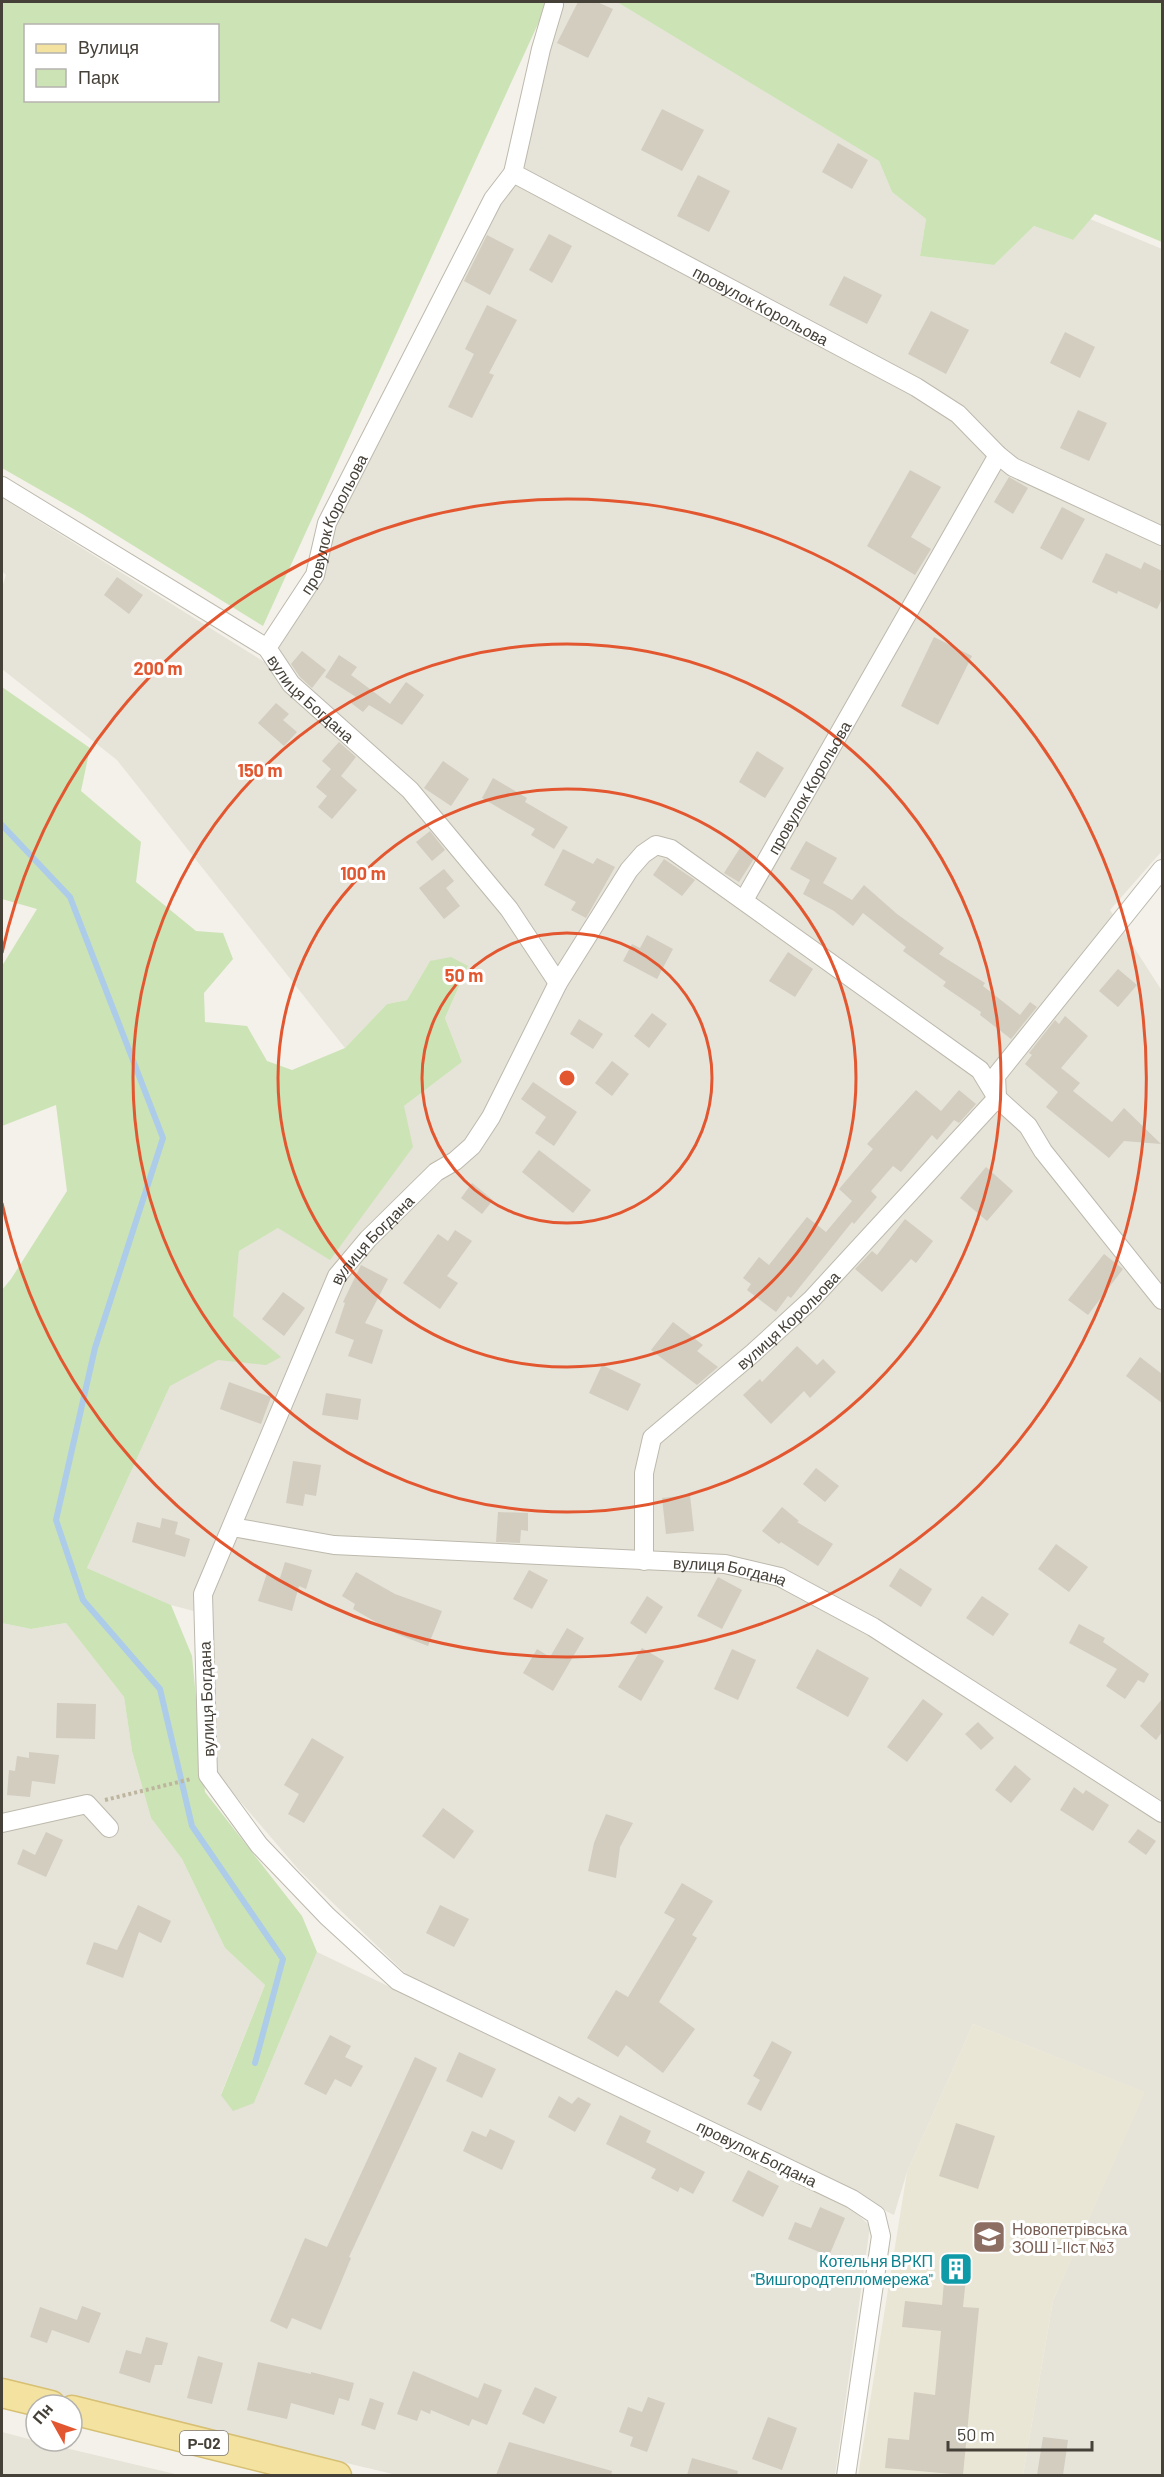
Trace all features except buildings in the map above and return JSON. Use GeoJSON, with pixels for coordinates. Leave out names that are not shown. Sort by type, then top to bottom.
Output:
{"type":"FeatureCollection","features":[{"type":"Feature","properties":{"kind":"main road"},"geometry":{"type":"LineString","coordinates":[[2,2393],[24,2398]]}},
{"type":"Feature","properties":{"kind":"main road","name":"Р-02"},"geometry":{"type":"LineString","coordinates":[[84,2413],[337,2475]]}},
{"type":"Feature","properties":{"kind":"street","name":"провулок Корольова"},"geometry":{"type":"LineString","coordinates":[[267,648],[315,575],[327,523],[493,199],[513,173],[541,49],[554,5]]}},
{"type":"Feature","properties":{"kind":"street","name":"провулок Корольова"},"geometry":{"type":"LineString","coordinates":[[513,173],[916,387],[957,414],[1013,467],[1162,536]]}},
{"type":"Feature","properties":{"kind":"street","name":"провулок Корольова"},"geometry":{"type":"LineString","coordinates":[[744,900],[998,455]]}},
{"type":"Feature","properties":{"kind":"street","name":"вулиця Богдана"},"geometry":{"type":"LineString","coordinates":[[2,486],[267,648],[291,684],[410,789],[509,909],[558,983]]}},
{"type":"Feature","properties":{"kind":"street","name":"вулиця Богдана"},"geometry":{"type":"LineString","coordinates":[[398,1981],[327,1916],[259,1845],[208,1775],[203,1593],[337,1276],[368,1239],[436,1172],[455,1161],[472,1146],[497,1107],[558,983],[629,870],[643,854],[656,845],[671,849],[744,900]]}},
{"type":"Feature","properties":{"kind":"street"},"geometry":{"type":"LineString","coordinates":[[997,1098],[996,1076],[1162,869]]}},
{"type":"Feature","properties":{"kind":"street"},"geometry":{"type":"LineString","coordinates":[[744,900],[980,1070],[997,1098],[1028,1126],[1043,1151],[1162,1300]]}},
{"type":"Feature","properties":{"kind":"street","name":"вулиця Корольова"},"geometry":{"type":"LineString","coordinates":[[644,1561],[644,1473],[652,1438],[753,1353],[811,1300],[997,1098]]}},
{"type":"Feature","properties":{"kind":"street","name":"вулиця Богдана"},"geometry":{"type":"LineString","coordinates":[[232,1527],[334,1545],[725,1564],[780,1577],[873,1628],[1162,1813]]}},
{"type":"Feature","properties":{"kind":"street"},"geometry":{"type":"LineString","coordinates":[[2,1823],[87,1804],[109,1828]]}},
{"type":"Feature","properties":{"kind":"street","name":"провулок Богдана"},"geometry":{"type":"LineString","coordinates":[[398,1981],[852,2199],[876,2215],[881,2236],[846,2475]]}},
{"type":"Feature","properties":{"kind":"path"},"geometry":{"type":"LineString","coordinates":[[87,1804],[208,1775]]}},
{"type":"Feature","properties":{"kind":"shaded area"},"geometry":{"type":"Polygon","coordinates":[[[562,2],[617,2],[879,161],[892,192],[926,219],[920,256],[994,265],[1034,226],[1073,240],[1090,219],[1162,249],[1162,851],[1110,910],[1162,991],[1162,2475],[1023,2475],[1053,2301],[1144,2092],[973,2024],[907,2172],[894,2215],[407,1975],[299,1870],[215,1772],[209,1615],[171,1605],[87,1568],[170,1386],[232,1316],[239,1251],[278,1228],[404,1106],[462,1062],[445,1018],[468,967],[430,961],[407,1000],[387,1004],[345,1048],[117,760],[2,669],[2,588],[6,575],[2,571],[2,498],[266,663],[278,647],[333,524],[493,210],[557,10],[562,2]]]}},
{"type":"Feature","properties":{"kind":"shaded area"},"geometry":{"type":"Polygon","coordinates":[[[2,1623],[31,1629],[66,1623],[124,1697],[132,1751],[151,1818],[182,1859],[225,1948],[265,1985],[221,2094],[254,2103],[317,1952],[851,2208],[870,2226],[835,2475],[397,2475],[84,2401],[84,2393],[52,2393],[2,2381],[2,1623]]]}},
{"type":"Feature","properties":{"kind":"shaded area","name":"Новопетрівська ЗОШ I-IIст №3"},"geometry":{"type":"Polygon","coordinates":[[[973,2024],[1145,2092],[1053,2301],[1023,2475],[858,2476],[907,2172],[973,2024]]]}},
{"type":"Feature","properties":{"kind":"shaded area"},"geometry":{"type":"Polygon","coordinates":[[[2,2432],[24,2438],[24,2453],[84,2452],[179,2475],[2,2475],[2,2432]]]}},
{"type":"Feature","properties":{"kind":"green space"},"geometry":{"type":"Polygon","coordinates":[[[2,2],[548,2],[263,626],[84,515],[2,468],[2,2]]]}},
{"type":"Feature","properties":{"kind":"green space"},"geometry":{"type":"Polygon","coordinates":[[[617,2],[1162,2],[1162,242],[1095,214],[1073,240],[1034,226],[994,265],[920,256],[926,219],[892,192],[879,161],[617,2]]]}},
{"type":"Feature","properties":{"kind":"green space"},"geometry":{"type":"Polygon","coordinates":[[[2,687],[90,748],[81,791],[141,842],[136,882],[196,931],[223,933],[233,959],[204,993],[205,1022],[247,1026],[267,1061],[292,1070],[345,1048],[387,1004],[407,1000],[430,961],[451,957],[468,966],[445,1018],[462,1062],[404,1106],[413,1147],[330,1260],[278,1228],[239,1251],[233,1316],[281,1357],[266,1365],[218,1360],[170,1386],[87,1568],[171,1605],[192,1656],[205,1792],[302,1916],[317,1952],[254,2103],[233,2111],[221,2095],[265,1985],[225,1948],[182,1859],[151,1818],[132,1751],[124,1697],[66,1623],[31,1629],[2,1623],[2,1290],[67,1191],[56,1105],[2,1126],[2,966],[37,909],[2,899],[2,687]]]}},
{"type":"Feature","properties":{"kind":"waterway"},"geometry":{"type":"LineString","coordinates":[[2,825],[70,897],[163,1138],[95,1348],[56,1520],[83,1600],[160,1689],[192,1826],[283,1959],[255,2063]]}},
{"type":"Feature","properties":{"kind":"place","name":"Новопетрівська ЗОШ I-IIст №3"},"geometry":{"type":"Point","coordinates":[989,2237]}},
{"type":"Feature","properties":{"kind":"place","name":"Котельня ВРКП \"Вишгородтепломережа\""},"geometry":{"type":"Point","coordinates":[956,2269]}}]}
